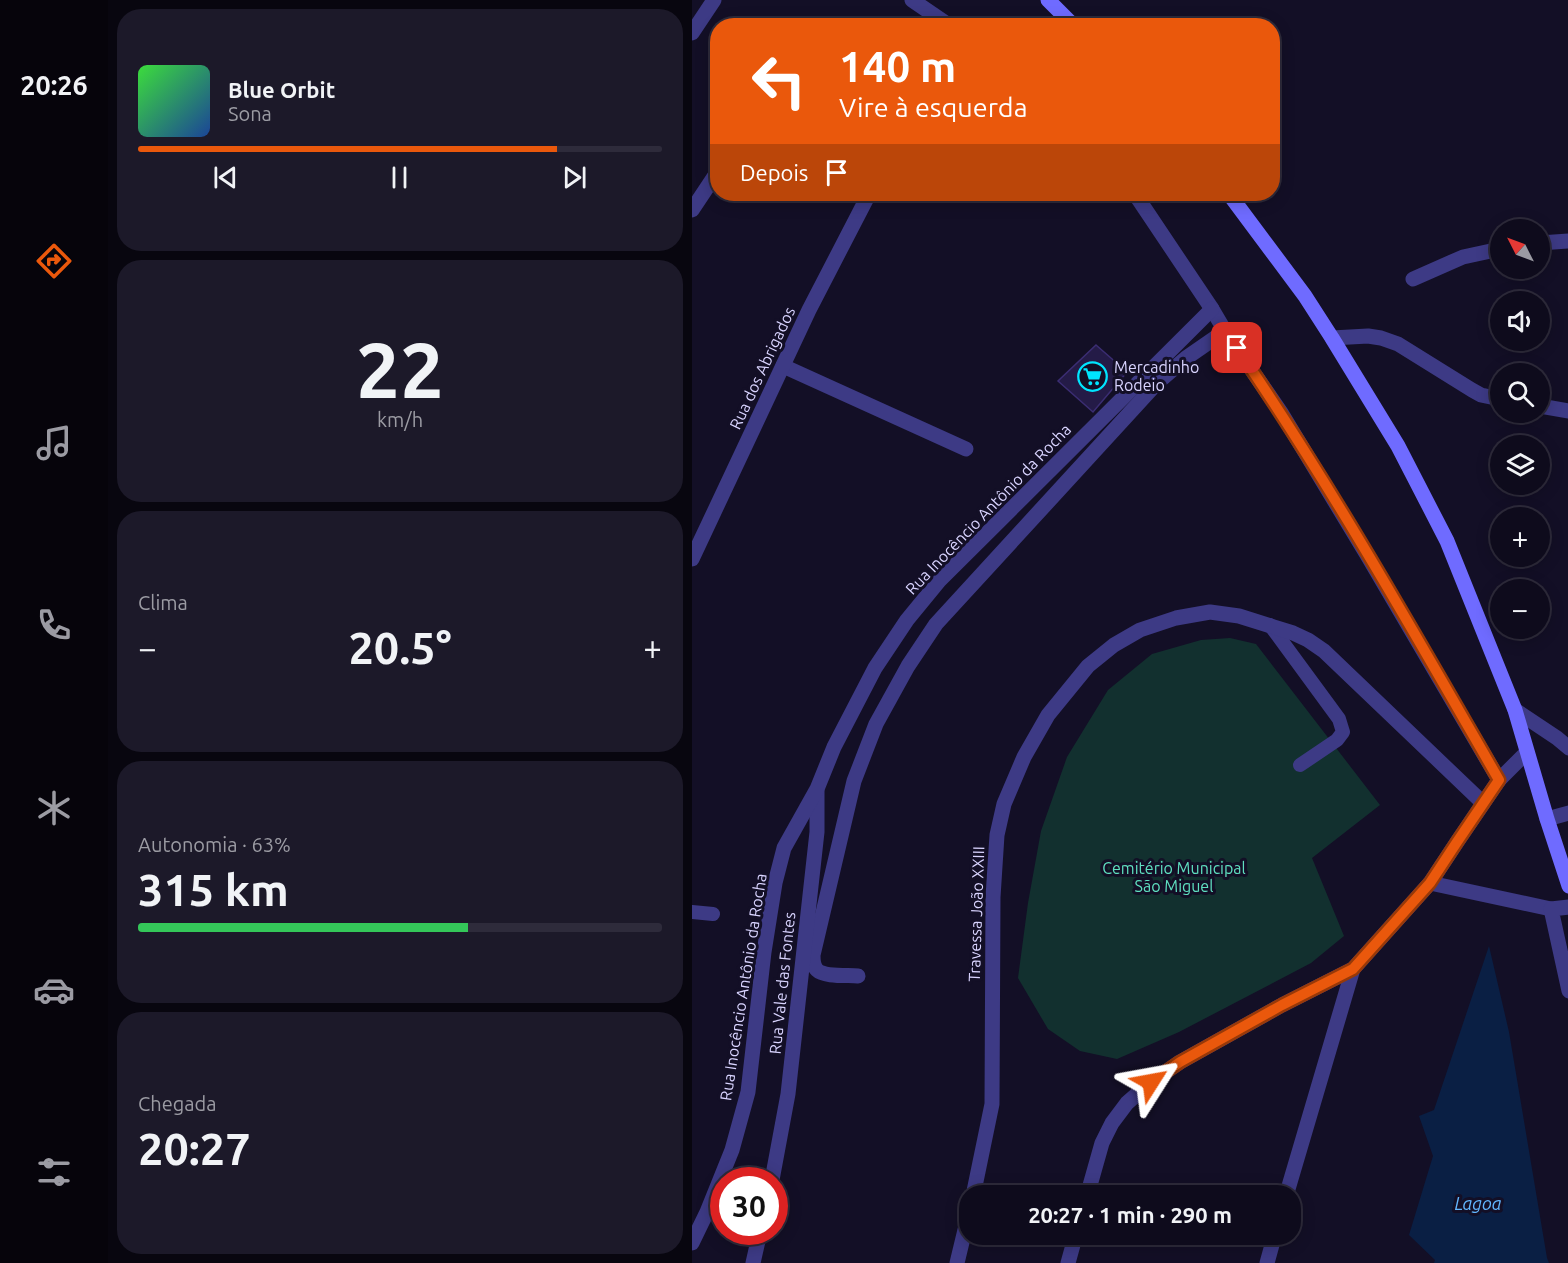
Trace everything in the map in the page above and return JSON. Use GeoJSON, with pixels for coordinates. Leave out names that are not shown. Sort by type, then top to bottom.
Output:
{"type":"FeatureCollection","features":[{"type":"Feature","properties":{"kind":"main road"},"geometry":{"type":"LineString","coordinates":[[1048,0],[1066,18]]}},
{"type":"Feature","properties":{"kind":"main road"},"geometry":{"type":"LineString","coordinates":[[1234,201],[1305,296],[1332,338],[1398,446],[1447,541],[1515,710],[1568,886]]}},
{"type":"Feature","properties":{"kind":"street"},"geometry":{"type":"LineString","coordinates":[[692,33],[714,0]]}},
{"type":"Feature","properties":{"kind":"street"},"geometry":{"type":"LineString","coordinates":[[912,0],[938,18]]}},
{"type":"Feature","properties":{"kind":"street"},"geometry":{"type":"LineString","coordinates":[[692,210],[710,183]]}},
{"type":"Feature","properties":{"kind":"street","name":"Rua dos Abrigados"},"geometry":{"type":"LineString","coordinates":[[692,559],[809,310],[865,201]]}},
{"type":"Feature","properties":{"kind":"street"},"geometry":{"type":"LineString","coordinates":[[1140,201],[1282,414],[1499,780]]}},
{"type":"Feature","properties":{"kind":"street"},"geometry":{"type":"LineString","coordinates":[[1550,242],[1568,241]]}},
{"type":"Feature","properties":{"kind":"street"},"geometry":{"type":"LineString","coordinates":[[1413,279],[1463,257],[1490,251]]}},
{"type":"Feature","properties":{"kind":"street","name":"Rua Inocêncio Antônio da Rocha"},"geometry":{"type":"LineString","coordinates":[[692,1243],[732,1150],[748,1092],[764,951],[775,883],[784,848],[817,789],[834,747],[875,668],[906,620],[939,581],[1212,309]]}},
{"type":"Feature","properties":{"kind":"street"},"geometry":{"type":"LineString","coordinates":[[858,976],[824,974],[817,970],[813,955],[854,781],[876,724],[908,666],[936,624],[1157,383],[1186,358],[1225,331]]}},
{"type":"Feature","properties":{"kind":"street"},"geometry":{"type":"LineString","coordinates":[[1332,338],[1368,336],[1398,344],[1472,390],[1490,397]]}},
{"type":"Feature","properties":{"kind":"street"},"geometry":{"type":"LineString","coordinates":[[783,366],[966,448]]}},
{"type":"Feature","properties":{"kind":"street"},"geometry":{"type":"LineString","coordinates":[[1550,408],[1568,411]]}},
{"type":"Feature","properties":{"kind":"street","name":"Travessa João XXIII"},"geometry":{"type":"LineString","coordinates":[[975,1185],[992,1104],[993,897],[997,835],[1004,804],[1024,758],[1048,716],[1088,666],[1114,645],[1140,630],[1176,618],[1210,612],[1239,616],[1308,640],[1324,651],[1483,803]]}},
{"type":"Feature","properties":{"kind":"street"},"geometry":{"type":"LineString","coordinates":[[1515,710],[1568,748]]}},
{"type":"Feature","properties":{"kind":"street"},"geometry":{"type":"LineString","coordinates":[[1089,1185],[1099,1151],[1112,1123],[1127,1103],[1151,1082],[1180,1062],[1282,1005],[1353,969],[1430,883],[1499,780],[1527,752]]}},
{"type":"Feature","properties":{"kind":"street","name":"Rua Vale das Fontes"},"geometry":{"type":"LineString","coordinates":[[774,1167],[788,1094],[817,832],[817,789]]}},
{"type":"Feature","properties":{"kind":"street"},"geometry":{"type":"LineString","coordinates":[[1547,819],[1568,813]]}},
{"type":"Feature","properties":{"kind":"street"},"geometry":{"type":"LineString","coordinates":[[1430,883],[1551,909],[1568,907]]}},
{"type":"Feature","properties":{"kind":"street"},"geometry":{"type":"LineString","coordinates":[[1551,909],[1568,991]]}},
{"type":"Feature","properties":{"kind":"street"},"geometry":{"type":"LineString","coordinates":[[1289,1185],[1353,969]]}},
{"type":"Feature","properties":{"kind":"street"},"geometry":{"type":"LineString","coordinates":[[753,1263],[757,1245]]}},
{"type":"Feature","properties":{"kind":"street"},"geometry":{"type":"LineString","coordinates":[[957,1263],[961,1245]]}},
{"type":"Feature","properties":{"kind":"street"},"geometry":{"type":"LineString","coordinates":[[1068,1263],[1073,1245]]}},
{"type":"Feature","properties":{"kind":"street"},"geometry":{"type":"LineString","coordinates":[[1267,1263],[1272,1245]]}},
{"type":"Feature","properties":{"kind":"lane"},"geometry":{"type":"LineString","coordinates":[[1270,625],[1339,719],[1343,732],[1337,740],[1300,765]]}},
{"type":"Feature","properties":{"kind":"lane"},"geometry":{"type":"LineString","coordinates":[[692,912],[713,914]]}},
{"type":"Feature","properties":{"kind":"green space","name":"Cemitério Municipal São Miguel"},"geometry":{"type":"Polygon","coordinates":[[[1230,638],[1256,644],[1380,805],[1312,858],[1344,936],[1311,963],[1179,1032],[1117,1059],[1080,1051],[1048,1029],[1018,978],[1041,831],[1067,757],[1108,690],[1152,654],[1201,640],[1230,638]]]}},
{"type":"Feature","properties":{"kind":"water","name":"Lagoa"},"geometry":{"type":"Polygon","coordinates":[[[1489,946],[1509,1032],[1549,1263],[1434,1263],[1435,1260],[1409,1235],[1433,1156],[1419,1116],[1434,1110],[1489,946]]]}},
{"type":"Feature","properties":{"kind":"building","name":"Mercadinho Rodeio"},"geometry":{"type":"Polygon","coordinates":[[[1096,345],[1127,372],[1093,412],[1058,381],[1096,345]]]}},
{"type":"Feature","properties":{"kind":"place","name":"Mercadinho Rodeio"},"geometry":{"type":"Point","coordinates":[1093,376]}},
{"type":"Feature","properties":{"kind":"route"},"geometry":{"type":"LineString","coordinates":[[1151,1082],[1180,1062],[1282,1005],[1353,969],[1430,883],[1499,780],[1282,414],[1237,348]]}}]}
